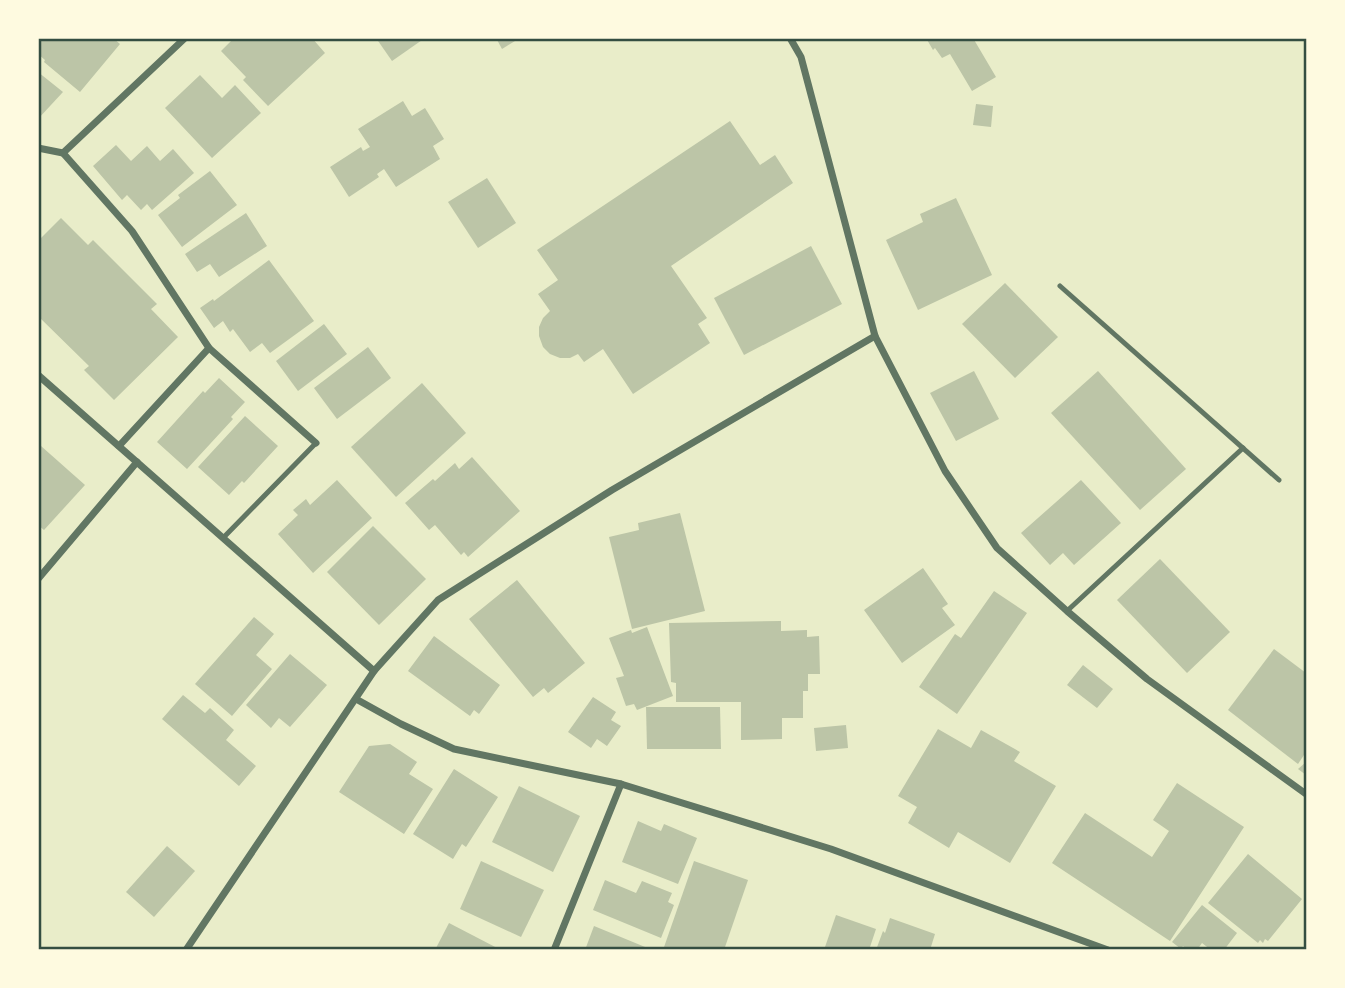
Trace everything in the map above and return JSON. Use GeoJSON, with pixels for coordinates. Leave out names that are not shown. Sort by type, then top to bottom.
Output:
{"type":"FeatureCollection","features":[{"type":"Feature","properties":{"kind":"street"},"geometry":{"type":"LineString","coordinates":[[790,38],[801,57],[875,336],[945,471],[997,548],[1147,679],[1307,794]]}},
{"type":"Feature","properties":{"kind":"street"},"geometry":{"type":"LineString","coordinates":[[63,153],[179,40]]}},
{"type":"Feature","properties":{"kind":"street"},"geometry":{"type":"LineString","coordinates":[[38,148],[63,153],[132,232],[209,348],[316,443]]}},
{"type":"Feature","properties":{"kind":"street"},"geometry":{"type":"LineString","coordinates":[[186,950],[374,671],[438,600],[612,490],[875,336]]}},
{"type":"Feature","properties":{"kind":"street"},"geometry":{"type":"LineString","coordinates":[[119,446],[209,348]]}},
{"type":"Feature","properties":{"kind":"street"},"geometry":{"type":"LineString","coordinates":[[38,375],[374,671]]}},
{"type":"Feature","properties":{"kind":"street"},"geometry":{"type":"LineString","coordinates":[[38,579],[137,462]]}},
{"type":"Feature","properties":{"kind":"street"},"geometry":{"type":"LineString","coordinates":[[356,699],[454,749],[621,784],[831,849],[1108,950]]}},
{"type":"Feature","properties":{"kind":"street"},"geometry":{"type":"LineString","coordinates":[[554,950],[621,784]]}},
{"type":"Feature","properties":{"kind":"lane"},"geometry":{"type":"LineString","coordinates":[[1060,286],[1279,480]]}},
{"type":"Feature","properties":{"kind":"lane"},"geometry":{"type":"LineString","coordinates":[[223,538],[316,443]]}},
{"type":"Feature","properties":{"kind":"lane"},"geometry":{"type":"LineString","coordinates":[[1067,611],[1243,448]]}},
{"type":"Feature","properties":{"kind":"building"},"geometry":{"type":"Polygon","coordinates":[[[38,38],[113,38],[120,44],[80,92],[44,62],[38,54],[38,38]]]}},
{"type":"Feature","properties":{"kind":"building"},"geometry":{"type":"Polygon","coordinates":[[[234,38],[312,38],[325,53],[268,106],[243,80],[246,77],[221,51],[234,38]]]}},
{"type":"Feature","properties":{"kind":"building"},"geometry":{"type":"Polygon","coordinates":[[[376,38],[425,38],[392,61],[376,38]]]}},
{"type":"Feature","properties":{"kind":"building"},"geometry":{"type":"Polygon","coordinates":[[[496,38],[520,38],[502,49],[496,38]]]}},
{"type":"Feature","properties":{"kind":"building"},"geometry":{"type":"Polygon","coordinates":[[[926,38],[973,38],[996,77],[972,91],[950,54],[942,58],[926,38]]]}},
{"type":"Feature","properties":{"kind":"building"},"geometry":{"type":"Polygon","coordinates":[[[38,72],[63,92],[38,119],[38,72]]]}},
{"type":"Feature","properties":{"kind":"building"},"geometry":{"type":"Polygon","coordinates":[[[200,75],[222,98],[235,85],[261,113],[212,158],[165,108],[200,75]]]}},
{"type":"Feature","properties":{"kind":"building"},"geometry":{"type":"Polygon","coordinates":[[[403,101],[412,116],[425,108],[444,139],[433,146],[440,159],[396,187],[384,169],[377,174],[379,177],[349,197],[330,167],[361,147],[363,151],[370,147],[358,129],[403,101]]]}},
{"type":"Feature","properties":{"kind":"building"},"geometry":{"type":"Polygon","coordinates":[[[976,104],[993,106],[991,127],[973,125],[976,104]]]}},
{"type":"Feature","properties":{"kind":"building"},"geometry":{"type":"Polygon","coordinates":[[[730,121],[760,165],[775,155],[793,183],[671,266],[707,318],[698,324],[710,343],[633,394],[603,349],[584,362],[578,354],[570,358],[560,358],[550,354],[543,347],[539,327],[550,311],[538,294],[558,280],[537,250],[730,121]]]}},
{"type":"Feature","properties":{"kind":"building"},"geometry":{"type":"Polygon","coordinates":[[[116,145],[131,161],[147,146],[160,161],[173,149],[194,173],[152,210],[147,204],[141,210],[127,195],[122,200],[93,166],[116,145]]]}},
{"type":"Feature","properties":{"kind":"building"},"geometry":{"type":"Polygon","coordinates":[[[210,171],[237,205],[182,247],[158,215],[180,198],[178,195],[210,171]]]}},
{"type":"Feature","properties":{"kind":"building"},"geometry":{"type":"Polygon","coordinates":[[[487,178],[516,223],[478,248],[448,202],[487,178]]]}},
{"type":"Feature","properties":{"kind":"building"},"geometry":{"type":"Polygon","coordinates":[[[956,198],[992,275],[918,310],[886,240],[923,222],[920,214],[956,198]]]}},
{"type":"Feature","properties":{"kind":"building"},"geometry":{"type":"Polygon","coordinates":[[[246,213],[267,246],[219,277],[210,264],[197,272],[185,254],[246,213]]]}},
{"type":"Feature","properties":{"kind":"building"},"geometry":{"type":"Polygon","coordinates":[[[61,218],[88,245],[93,240],[157,304],[151,309],[178,337],[114,400],[84,370],[89,366],[38,316],[38,241],[61,218]]]}},
{"type":"Feature","properties":{"kind":"building"},"geometry":{"type":"Polygon","coordinates":[[[811,246],[842,304],[744,355],[714,298],[811,246]]]}},
{"type":"Feature","properties":{"kind":"building"},"geometry":{"type":"Polygon","coordinates":[[[269,260],[314,321],[270,353],[262,343],[250,352],[233,329],[230,332],[223,321],[214,328],[200,308],[213,299],[214,301],[269,260]]]}},
{"type":"Feature","properties":{"kind":"building"},"geometry":{"type":"Polygon","coordinates":[[[1005,283],[1058,337],[1015,378],[962,324],[1005,283]]]}},
{"type":"Feature","properties":{"kind":"building"},"geometry":{"type":"Polygon","coordinates":[[[324,324],[347,354],[298,391],[276,361],[324,324]]]}},
{"type":"Feature","properties":{"kind":"building"},"geometry":{"type":"Polygon","coordinates":[[[368,347],[391,378],[337,419],[314,388],[368,347]]]}},
{"type":"Feature","properties":{"kind":"building"},"geometry":{"type":"Polygon","coordinates":[[[974,371],[999,419],[956,441],[930,393],[974,371]]]}},
{"type":"Feature","properties":{"kind":"building"},"geometry":{"type":"Polygon","coordinates":[[[1098,371],[1186,469],[1140,510],[1051,413],[1098,371]]]}},
{"type":"Feature","properties":{"kind":"building"},"geometry":{"type":"Polygon","coordinates":[[[219,378],[245,402],[187,469],[157,442],[203,391],[205,393],[219,378]]]}},
{"type":"Feature","properties":{"kind":"building"},"geometry":{"type":"Polygon","coordinates":[[[422,383],[466,433],[396,497],[351,447],[422,383]]]}},
{"type":"Feature","properties":{"kind":"building"},"geometry":{"type":"Polygon","coordinates":[[[245,416],[278,446],[244,483],[242,481],[229,495],[198,467],[245,416]]]}},
{"type":"Feature","properties":{"kind":"building"},"geometry":{"type":"Polygon","coordinates":[[[41,446],[85,485],[44,530],[38,525],[38,449],[41,446]]]}},
{"type":"Feature","properties":{"kind":"building"},"geometry":{"type":"Polygon","coordinates":[[[472,457],[520,511],[468,557],[464,552],[461,555],[435,525],[429,530],[405,503],[455,463],[459,469],[472,457]]]}},
{"type":"Feature","properties":{"kind":"building"},"geometry":{"type":"Polygon","coordinates":[[[337,480],[372,518],[313,573],[278,534],[298,515],[293,510],[306,499],[310,505],[337,480]]]}},
{"type":"Feature","properties":{"kind":"building"},"geometry":{"type":"Polygon","coordinates":[[[1081,480],[1121,523],[1074,565],[1063,553],[1050,565],[1021,533],[1081,480]]]}},
{"type":"Feature","properties":{"kind":"building"},"geometry":{"type":"Polygon","coordinates":[[[680,513],[705,611],[632,629],[609,537],[639,530],[638,523],[680,513]]]}},
{"type":"Feature","properties":{"kind":"building"},"geometry":{"type":"Polygon","coordinates":[[[373,526],[426,579],[379,625],[327,572],[373,526]]]}},
{"type":"Feature","properties":{"kind":"building"},"geometry":{"type":"Polygon","coordinates":[[[1160,559],[1230,632],[1187,673],[1117,600],[1160,559]]]}},
{"type":"Feature","properties":{"kind":"building"},"geometry":{"type":"Polygon","coordinates":[[[923,568],[948,604],[942,608],[955,625],[902,663],[864,610],[923,568]]]}},
{"type":"Feature","properties":{"kind":"building"},"geometry":{"type":"Polygon","coordinates":[[[517,580],[585,663],[548,693],[544,688],[533,697],[469,619],[517,580]]]}},
{"type":"Feature","properties":{"kind":"building"},"geometry":{"type":"Polygon","coordinates":[[[994,591],[1027,613],[957,714],[919,687],[955,634],[961,638],[994,591]]]}},
{"type":"Feature","properties":{"kind":"building"},"geometry":{"type":"Polygon","coordinates":[[[254,617],[274,634],[256,655],[272,669],[232,716],[195,684],[254,617]]]}},
{"type":"Feature","properties":{"kind":"building"},"geometry":{"type":"Polygon","coordinates":[[[781,621],[781,631],[807,630],[807,637],[819,636],[820,674],[808,674],[808,691],[803,691],[803,718],[782,718],[782,739],[741,740],[741,702],[676,702],[676,683],[671,682],[669,623],[781,621]]]}},
{"type":"Feature","properties":{"kind":"building"},"geometry":{"type":"Polygon","coordinates":[[[647,627],[673,696],[637,710],[634,704],[626,706],[616,678],[624,676],[609,638],[647,627]]]}},
{"type":"Feature","properties":{"kind":"building"},"geometry":{"type":"Polygon","coordinates":[[[434,636],[500,685],[479,714],[474,710],[470,716],[408,671],[434,636]]]}},
{"type":"Feature","properties":{"kind":"building"},"geometry":{"type":"Polygon","coordinates":[[[1274,649],[1306,673],[1306,752],[1298,764],[1228,710],[1274,649]]]}},
{"type":"Feature","properties":{"kind":"building"},"geometry":{"type":"Polygon","coordinates":[[[290,654],[327,685],[290,727],[279,718],[271,728],[246,705],[290,654]]]}},
{"type":"Feature","properties":{"kind":"building"},"geometry":{"type":"Polygon","coordinates":[[[1083,665],[1113,689],[1097,708],[1067,685],[1083,665]]]}},
{"type":"Feature","properties":{"kind":"building"},"geometry":{"type":"Polygon","coordinates":[[[183,695],[205,713],[210,708],[234,730],[226,740],[256,766],[239,786],[162,719],[183,695]]]}},
{"type":"Feature","properties":{"kind":"building"},"geometry":{"type":"Polygon","coordinates":[[[593,697],[616,712],[611,720],[621,726],[607,746],[597,739],[591,748],[568,732],[593,697]]]}},
{"type":"Feature","properties":{"kind":"building"},"geometry":{"type":"Polygon","coordinates":[[[646,707],[720,707],[721,749],[647,749],[646,707]]]}},
{"type":"Feature","properties":{"kind":"building"},"geometry":{"type":"Polygon","coordinates":[[[846,725],[848,748],[816,751],[814,728],[846,725]]]}},
{"type":"Feature","properties":{"kind":"building"},"geometry":{"type":"Polygon","coordinates":[[[938,729],[971,748],[981,730],[1020,752],[1014,761],[1056,786],[1010,863],[958,832],[949,848],[908,823],[917,807],[898,796],[938,729]]]}},
{"type":"Feature","properties":{"kind":"building"},"geometry":{"type":"Polygon","coordinates":[[[390,744],[417,762],[409,774],[433,789],[404,834],[339,792],[369,746],[390,744]]]}},
{"type":"Feature","properties":{"kind":"building"},"geometry":{"type":"Polygon","coordinates":[[[1306,762],[1306,775],[1298,769],[1306,762]]]}},
{"type":"Feature","properties":{"kind":"building"},"geometry":{"type":"Polygon","coordinates":[[[454,769],[498,797],[466,847],[462,844],[453,859],[413,834],[454,769]]]}},
{"type":"Feature","properties":{"kind":"building"},"geometry":{"type":"Polygon","coordinates":[[[1177,783],[1244,827],[1170,941],[1052,863],[1085,813],[1152,857],[1169,831],[1153,820],[1177,783]]]}},
{"type":"Feature","properties":{"kind":"building"},"geometry":{"type":"Polygon","coordinates":[[[519,786],[580,816],[553,872],[492,842],[519,786]]]}},
{"type":"Feature","properties":{"kind":"building"},"geometry":{"type":"Polygon","coordinates":[[[638,821],[661,831],[664,824],[697,838],[678,884],[622,862],[638,821]]]}},
{"type":"Feature","properties":{"kind":"building"},"geometry":{"type":"Polygon","coordinates":[[[167,846],[195,871],[154,917],[126,892],[167,846]]]}},
{"type":"Feature","properties":{"kind":"building"},"geometry":{"type":"Polygon","coordinates":[[[1248,854],[1302,899],[1268,941],[1265,939],[1263,943],[1260,940],[1258,943],[1208,903],[1248,854]]]}},
{"type":"Feature","properties":{"kind":"building"},"geometry":{"type":"Polygon","coordinates":[[[481,861],[544,890],[521,937],[460,909],[481,861]]]}},
{"type":"Feature","properties":{"kind":"building"},"geometry":{"type":"Polygon","coordinates":[[[694,861],[748,880],[724,950],[663,950],[694,861]]]}},
{"type":"Feature","properties":{"kind":"building"},"geometry":{"type":"Polygon","coordinates":[[[605,880],[636,893],[642,881],[672,893],[668,902],[674,905],[661,938],[593,910],[605,880]]]}},
{"type":"Feature","properties":{"kind":"building"},"geometry":{"type":"Polygon","coordinates":[[[1202,905],[1237,933],[1224,950],[1211,950],[1202,943],[1197,950],[1187,950],[1172,942],[1202,905]]]}},
{"type":"Feature","properties":{"kind":"building"},"geometry":{"type":"Polygon","coordinates":[[[836,915],[876,929],[869,950],[824,950],[836,915]]]}},
{"type":"Feature","properties":{"kind":"building"},"geometry":{"type":"Polygon","coordinates":[[[890,918],[935,934],[930,950],[876,950],[890,918]]]}},
{"type":"Feature","properties":{"kind":"building"},"geometry":{"type":"Polygon","coordinates":[[[449,923],[501,950],[435,950],[449,923]]]}},
{"type":"Feature","properties":{"kind":"building"},"geometry":{"type":"Polygon","coordinates":[[[594,926],[650,949],[650,950],[585,950],[594,926]]]}}]}
